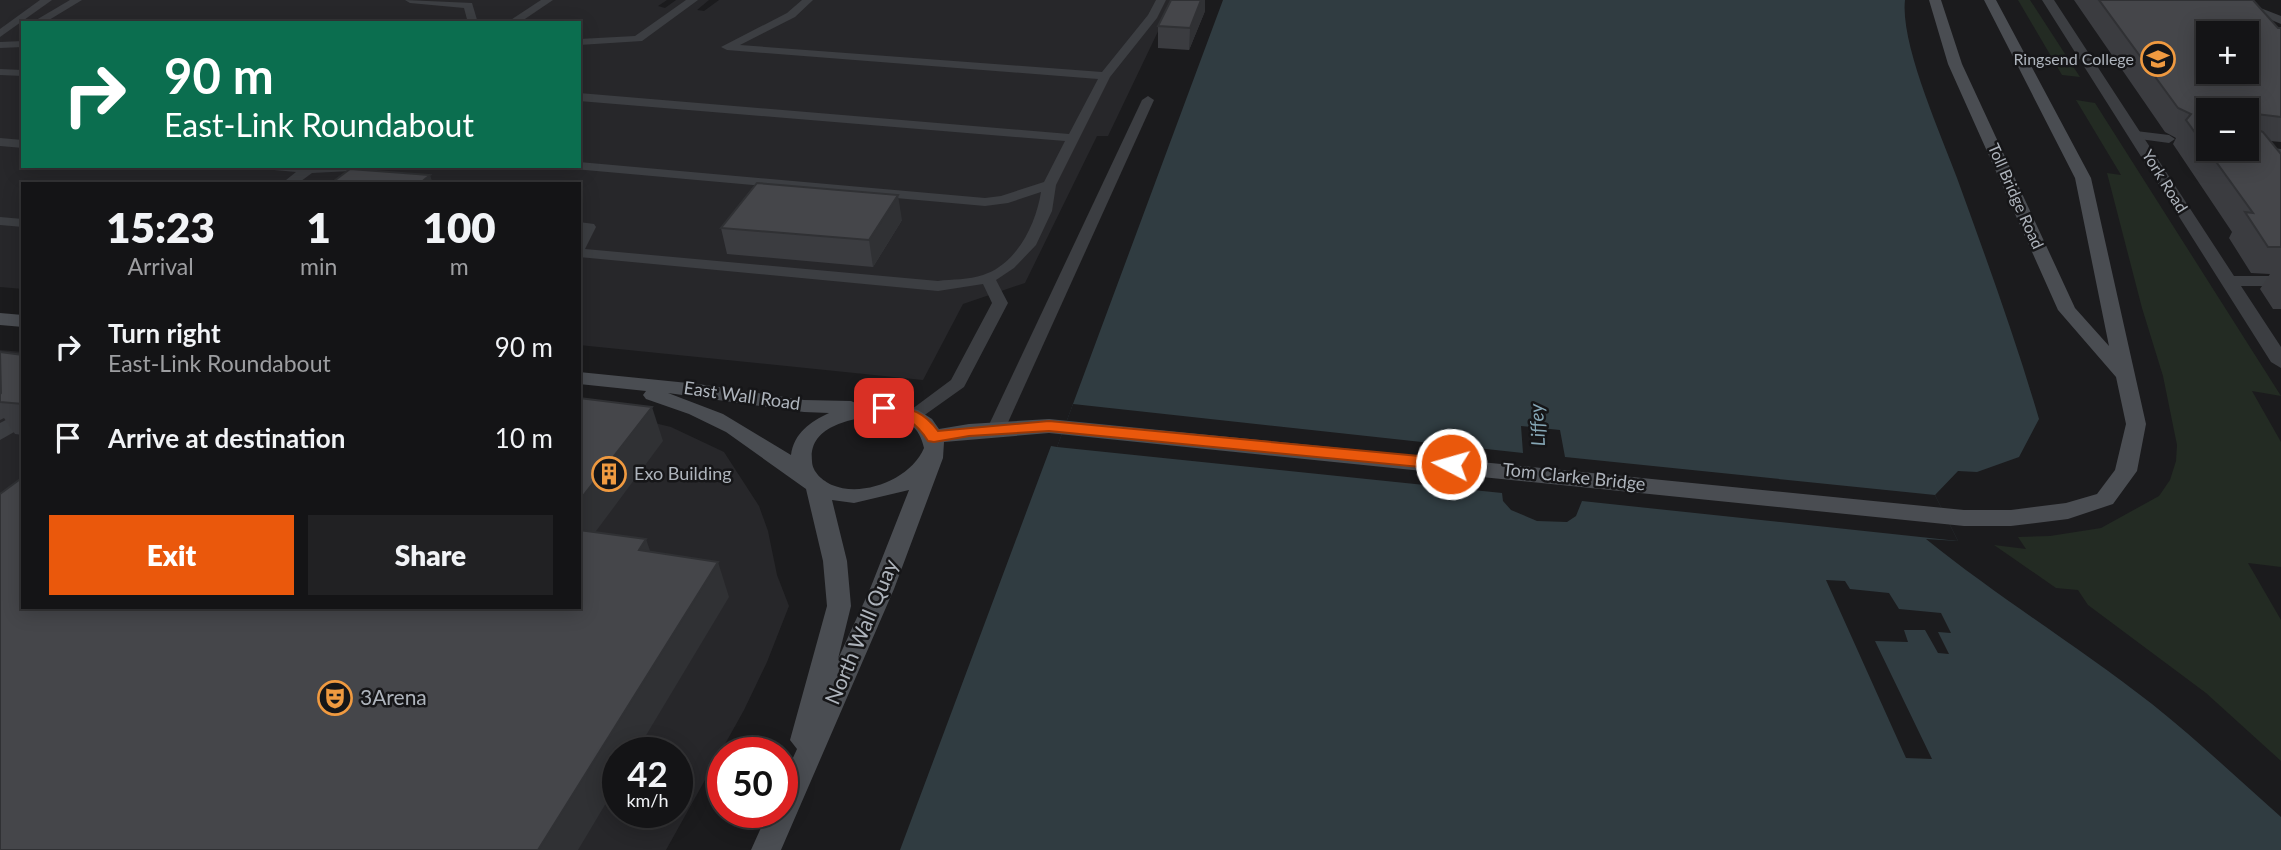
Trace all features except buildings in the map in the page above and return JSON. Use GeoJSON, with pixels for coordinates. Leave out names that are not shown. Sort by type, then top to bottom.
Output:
{"type":"FeatureCollection","features":[{"type":"Feature","properties":{"kind":"main road","name":"Toll Bridge Road"},"geometry":{"type":"LineString","coordinates":[[1935,0],[1955,64],[2067,310],[2125,376]]}},
{"type":"Feature","properties":{"kind":"main road","name":"Toll Bridge Road"},"geometry":{"type":"LineString","coordinates":[[1964,518],[2011,518],[2068,511],[2105,499],[2126,471],[2136,424],[2083,178],[1990,0]]}},
{"type":"Feature","properties":{"kind":"main road"},"geometry":{"type":"LineString","coordinates":[[0,319],[21,321]]}},
{"type":"Feature","properties":{"kind":"main road","name":"East Wall Road"},"geometry":{"type":"LineString","coordinates":[[589,379],[698,390],[804,405],[884,408]]}},
{"type":"Feature","properties":{"kind":"main road","name":"East Wall Road"},"geometry":{"type":"LineString","coordinates":[[589,379],[682,404],[715,416],[745,431],[811,482]]}},
{"type":"Feature","properties":{"kind":"main road"},"geometry":{"type":"LineString","coordinates":[[867,408],[884,408],[913,415],[923,421],[933,448],[913,478],[883,492],[847,495],[811,482],[800,468],[798,457],[801,446],[809,435],[820,425],[842,414],[867,408]]}},
{"type":"Feature","properties":{"kind":"main road","name":"Tom Clarke Bridge"},"geometry":{"type":"LineString","coordinates":[[933,448],[996,429],[1049,426],[1964,518]]}},
{"type":"Feature","properties":{"kind":"main road","name":"North Wall Quay"},"geometry":{"type":"LineString","coordinates":[[798,780],[882,589],[933,448]]}},
{"type":"Feature","properties":{"kind":"main road","name":"North Wall Quay"},"geometry":{"type":"LineString","coordinates":[[798,764],[839,606],[835,561],[811,482]]}},
{"type":"Feature","properties":{"kind":"main road","name":"North Wall Quay"},"geometry":{"type":"LineString","coordinates":[[765,850],[776,828]]}},
{"type":"Feature","properties":{"kind":"street","name":"York Road"},"geometry":{"type":"LineString","coordinates":[[2048,0],[2235,281],[2281,362]]}},
{"type":"Feature","properties":{"kind":"street"},"geometry":{"type":"LineString","coordinates":[[2229,0],[2281,20]]}},
{"type":"Feature","properties":{"kind":"street"},"geometry":{"type":"LineString","coordinates":[[2235,281],[2281,281]]}},
{"type":"Feature","properties":{"kind":"street"},"geometry":{"type":"LineString","coordinates":[[0,433],[21,418]]}},
{"type":"Feature","properties":{"kind":"lane"},"geometry":{"type":"LineString","coordinates":[[0,33],[47,0]]}},
{"type":"Feature","properties":{"kind":"lane"},"geometry":{"type":"LineString","coordinates":[[40,21],[77,0]]}},
{"type":"Feature","properties":{"kind":"lane"},"geometry":{"type":"LineString","coordinates":[[410,0],[468,5],[472,21]]}},
{"type":"Feature","properties":{"kind":"lane"},"geometry":{"type":"LineString","coordinates":[[514,21],[548,0]]}},
{"type":"Feature","properties":{"kind":"lane"},"geometry":{"type":"LineString","coordinates":[[581,42],[638,39],[693,0]]}},
{"type":"Feature","properties":{"kind":"lane"},"geometry":{"type":"LineString","coordinates":[[808,0],[791,15],[727,47],[1105,76]]}},
{"type":"Feature","properties":{"kind":"lane"},"geometry":{"type":"LineString","coordinates":[[581,253],[938,286],[988,279],[1009,265],[1029,245],[1045,211],[1049,185],[1105,76],[1153,16],[1161,0]]}},
{"type":"Feature","properties":{"kind":"lane"},"geometry":{"type":"LineString","coordinates":[[0,43],[21,32]]}},
{"type":"Feature","properties":{"kind":"lane"},"geometry":{"type":"LineString","coordinates":[[0,43],[21,44]]}},
{"type":"Feature","properties":{"kind":"lane"},"geometry":{"type":"LineString","coordinates":[[0,72],[21,73]]}},
{"type":"Feature","properties":{"kind":"lane"},"geometry":{"type":"LineString","coordinates":[[581,97],[1074,138]]}},
{"type":"Feature","properties":{"kind":"lane"},"geometry":{"type":"LineString","coordinates":[[996,429],[1148,100]]}},
{"type":"Feature","properties":{"kind":"lane"},"geometry":{"type":"LineString","coordinates":[[2136,135],[2169,139]]}},
{"type":"Feature","properties":{"kind":"lane"},"geometry":{"type":"LineString","coordinates":[[0,142],[21,144]]}},
{"type":"Feature","properties":{"kind":"lane"},"geometry":{"type":"LineString","coordinates":[[2259,150],[2281,152]]}},
{"type":"Feature","properties":{"kind":"lane"},"geometry":{"type":"LineString","coordinates":[[581,166],[985,202],[1003,200],[1049,185]]}},
{"type":"Feature","properties":{"kind":"lane"},"geometry":{"type":"LineString","coordinates":[[297,168],[336,168]]}},
{"type":"Feature","properties":{"kind":"lane"},"geometry":{"type":"LineString","coordinates":[[291,182],[309,169]]}},
{"type":"Feature","properties":{"kind":"lane"},"geometry":{"type":"LineString","coordinates":[[0,221],[21,223]]}},
{"type":"Feature","properties":{"kind":"lane"},"geometry":{"type":"LineString","coordinates":[[581,226],[589,227],[581,243]]}},
{"type":"Feature","properties":{"kind":"lane"},"geometry":{"type":"LineString","coordinates":[[913,415],[958,383],[968,366],[1000,303],[988,279]]}},
{"type":"Feature","properties":{"kind":"shaded area"},"geometry":{"type":"Polygon","coordinates":[[[0,0],[667,0],[658,6],[665,8],[676,0],[709,0],[697,10],[704,11],[719,0],[1173,0],[1108,136],[1097,136],[1025,283],[963,304],[923,380],[581,345],[581,182],[21,182],[21,289],[0,287],[0,0]]]}},
{"type":"Feature","properties":{"kind":"shaded area"},"geometry":{"type":"Polygon","coordinates":[[[2018,0],[2030,0],[2080,77],[2062,75],[2018,0]]]}},
{"type":"Feature","properties":{"kind":"shaded area"},"geometry":{"type":"Polygon","coordinates":[[[2076,100],[2095,103],[2281,396],[2252,391],[2281,442],[2281,567],[2248,563],[2281,620],[2281,761],[2206,693],[2088,605],[2078,590],[2056,588],[1994,545],[2026,549],[2018,537],[2050,536],[2101,528],[2159,496],[2170,480],[2176,461],[2177,445],[2163,376],[2142,308],[2107,173],[2121,175],[2076,100]]]}},
{"type":"Feature","properties":{"kind":"shaded area","name":"3Arena"},"geometry":{"type":"Polygon","coordinates":[[[0,350],[21,352],[21,609],[581,609],[581,596],[613,413],[671,427],[724,452],[759,506],[768,531],[777,575],[789,606],[767,662],[729,737],[707,737],[707,776],[693,802],[693,737],[602,737],[602,828],[678,828],[666,850],[0,850],[0,350]]]}},
{"type":"Feature","properties":{"kind":"water","name":"Liffey"},"geometry":{"type":"Polygon","coordinates":[[[1223,0],[1905,0],[1905,18],[1915,64],[2000,298],[2039,419],[2019,457],[1977,472],[1958,471],[1935,495],[1958,541],[1926,539],[2124,683],[2201,745],[2281,817],[2281,850],[900,850],[1051,446],[1057,447],[1223,0]]]}},
{"type":"Feature","properties":{"kind":"pier"},"geometry":{"type":"Polygon","coordinates":[[[1073,404],[1523,453],[1521,426],[1560,430],[1565,457],[1935,495],[1958,541],[1582,501],[1576,516],[1567,522],[1537,521],[1511,510],[1503,501],[1502,493],[1057,447],[1073,404]]]}},
{"type":"Feature","properties":{"kind":"pier"},"geometry":{"type":"Polygon","coordinates":[[[1826,580],[1845,581],[1850,589],[1889,593],[1899,609],[1941,613],[1951,633],[1938,632],[1949,654],[1938,653],[1925,630],[1904,630],[1908,642],[1875,641],[1932,759],[1906,758],[1826,580]]]}},
{"type":"Feature","properties":{"kind":"place","name":"Ringsend College"},"geometry":{"type":"Point","coordinates":[2158,59]}},
{"type":"Feature","properties":{"kind":"place","name":"Exo Building"},"geometry":{"type":"Point","coordinates":[609,474]}},
{"type":"Feature","properties":{"kind":"place","name":"3Arena"},"geometry":{"type":"Point","coordinates":[335,698]}},
{"type":"Feature","properties":{"kind":"route"},"geometry":{"type":"LineString","coordinates":[[884,408],[913,415],[923,421],[934,437],[969,431],[1049,426],[1451,464]]}}]}
